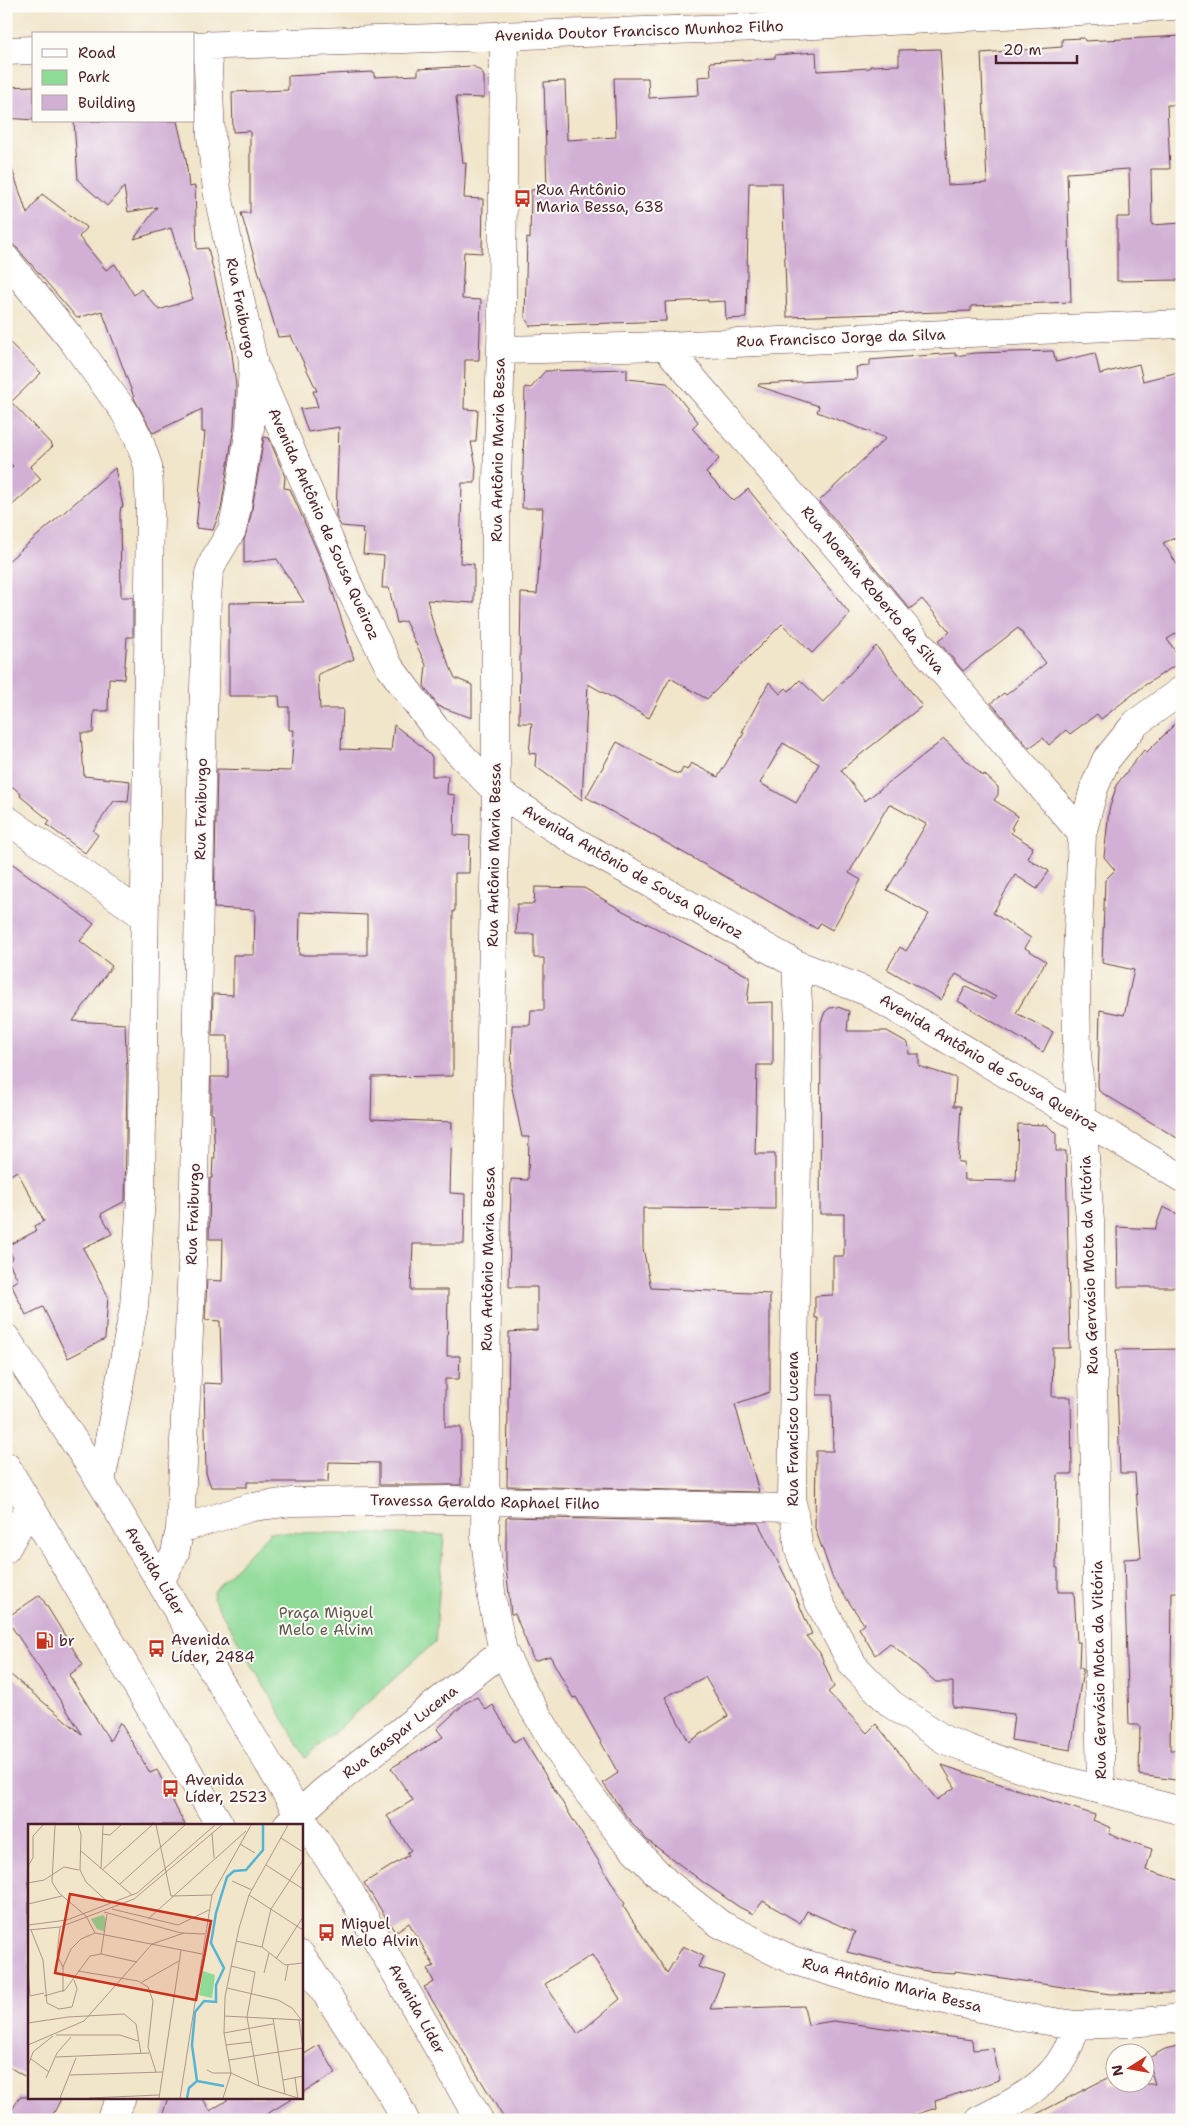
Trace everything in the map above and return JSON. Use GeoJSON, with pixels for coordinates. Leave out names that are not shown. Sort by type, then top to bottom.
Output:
{"type":"FeatureCollection","features":[{"type":"Feature","properties":{"kind":"street","name":"Avenida Doutor Francisco Munhoz Filho"},"geometry":{"type":"LineString","coordinates":[[200,45],[796,26],[1174,6]]}},
{"type":"Feature","properties":{"kind":"street","name":"Rua Antônio Maria Bessa"},"geometry":{"type":"LineString","coordinates":[[504,35],[501,350],[496,525],[496,791],[488,1184],[485,1501],[485,1537],[489,1573],[503,1651],[524,1693],[570,1768],[623,1838],[666,1882],[720,1924],[792,1960],[866,1982],[1020,2017],[1076,2025],[1131,2023],[1182,2018]]}},
{"type":"Feature","properties":{"kind":"street","name":"Rua Fraiburgo"},"geometry":{"type":"LineString","coordinates":[[161,1580],[175,1553],[180,1529],[193,1243],[201,780],[209,573],[214,560],[232,530],[236,512],[250,428],[253,360],[217,190],[200,45]]}},
{"type":"Feature","properties":{"kind":"street"},"geometry":{"type":"LineString","coordinates":[[6,51],[32,50]]}},
{"type":"Feature","properties":{"kind":"street"},"geometry":{"type":"LineString","coordinates":[[6,259],[72,340],[124,411],[138,437],[148,466],[150,511],[141,1197],[134,1307],[101,1482]]}},
{"type":"Feature","properties":{"kind":"street","name":"Rua Francisco Jorge da Silva"},"geometry":{"type":"LineString","coordinates":[[501,350],[665,346],[1182,324]]}},
{"type":"Feature","properties":{"kind":"street","name":"Rua Noemia Roberto da Silva"},"geometry":{"type":"LineString","coordinates":[[665,346],[1082,834]]}},
{"type":"Feature","properties":{"kind":"street","name":"Avenida Antônio de Sousa Queiroz"},"geometry":{"type":"LineString","coordinates":[[253,360],[352,595],[389,666],[436,729],[496,791],[576,842],[796,964],[868,992],[1182,1178]]}},
{"type":"Feature","properties":{"kind":"street","name":"Rua Gervásio Mota da Vitória"},"geometry":{"type":"LineString","coordinates":[[1101,1790],[1090,1221],[1078,1053],[1076,980],[1082,834],[1094,788],[1106,760],[1136,723],[1182,690]]}},
{"type":"Feature","properties":{"kind":"street"},"geometry":{"type":"LineString","coordinates":[[6,819],[144,916]]}},
{"type":"Feature","properties":{"kind":"street","name":"Rua Francisco Lucena"},"geometry":{"type":"LineString","coordinates":[[796,964],[799,1023],[796,1128],[793,1508],[799,1550],[819,1602],[853,1665],[891,1704],[944,1740],[1032,1772],[1182,1811]]}},
{"type":"Feature","properties":{"kind":"street","name":"Avenida Líder"},"geometry":{"type":"LineString","coordinates":[[6,1338],[101,1482],[161,1580],[292,1819]]}},
{"type":"Feature","properties":{"kind":"street"},"geometry":{"type":"LineString","coordinates":[[6,1466],[219,1824]]}},
{"type":"Feature","properties":{"kind":"street","name":"Travessa Geraldo Raphael Filho"},"geometry":{"type":"LineString","coordinates":[[180,1529],[252,1507],[292,1502],[485,1501],[793,1508]]}},
{"type":"Feature","properties":{"kind":"street"},"geometry":{"type":"LineString","coordinates":[[6,1549],[30,1506]]}},
{"type":"Feature","properties":{"kind":"street","name":"Rua Gaspar Lucena"},"geometry":{"type":"LineString","coordinates":[[292,1819],[503,1651]]}},
{"type":"Feature","properties":{"kind":"street","name":"Avenida Líder"},"geometry":{"type":"LineString","coordinates":[[302,1832],[351,1894],[479,2120]]}},
{"type":"Feature","properties":{"kind":"street"},"geometry":{"type":"LineString","coordinates":[[302,1957],[393,2096],[405,2120]]}},
{"type":"Feature","properties":{"kind":"street"},"geometry":{"type":"LineString","coordinates":[[979,2120],[1011,2104],[1042,2082],[1065,2055],[1076,2025]]}},
{"type":"Feature","properties":{"kind":"street"},"geometry":{"type":"LineString","coordinates":[[110,2120],[121,2098]]}},
{"type":"Feature","properties":{"kind":"green space","name":"Praça Miguel Melo e Alvim"},"geometry":{"type":"Polygon","coordinates":[[[270,1532],[444,1535],[435,1642],[306,1758],[213,1598],[214,1592],[220,1584],[270,1532]]]}},
{"type":"Feature","properties":{"kind":"building"},"geometry":{"type":"Polygon","coordinates":[[[1182,36],[1182,105],[1167,105],[1170,169],[1151,169],[1152,225],[1182,223],[1182,280],[1117,281],[1117,217],[1130,217],[1129,169],[1067,173],[1071,302],[971,306],[971,311],[787,317],[782,183],[749,183],[746,318],[726,319],[725,301],[708,302],[708,300],[665,302],[666,321],[530,326],[525,318],[527,238],[530,239],[531,190],[547,189],[544,82],[565,81],[567,140],[616,137],[614,78],[648,78],[649,98],[699,95],[698,77],[711,76],[710,62],[775,58],[775,55],[816,52],[817,71],[899,65],[899,50],[940,49],[948,185],[987,183],[981,53],[1062,47],[1062,39],[1084,38],[1085,41],[1182,36]]]}},
{"type":"Feature","properties":{"kind":"building"},"geometry":{"type":"Polygon","coordinates":[[[473,66],[482,72],[484,77],[484,98],[456,97],[463,163],[466,163],[464,198],[483,199],[482,253],[464,252],[462,299],[481,300],[479,360],[465,360],[464,409],[478,410],[476,442],[471,442],[476,466],[475,483],[462,483],[460,563],[474,564],[474,603],[427,600],[436,634],[455,678],[472,685],[472,718],[438,706],[424,686],[426,665],[405,621],[397,623],[389,588],[382,588],[384,556],[363,554],[365,534],[362,533],[363,528],[341,526],[336,516],[339,427],[308,432],[300,409],[318,407],[313,391],[317,391],[291,336],[278,337],[241,213],[250,213],[250,131],[233,132],[232,92],[288,90],[288,76],[374,72],[374,77],[418,75],[418,69],[473,66]]]}},
{"type":"Feature","properties":{"kind":"building"},"geometry":{"type":"Polygon","coordinates":[[[32,86],[32,120],[6,118],[6,87],[32,86]]]}},
{"type":"Feature","properties":{"kind":"building"},"geometry":{"type":"Polygon","coordinates":[[[74,122],[177,122],[186,159],[189,187],[195,186],[197,249],[208,248],[231,346],[236,386],[234,426],[221,509],[213,530],[196,528],[205,432],[202,432],[202,409],[153,433],[135,400],[102,311],[77,318],[18,249],[6,239],[6,164],[10,163],[27,214],[42,194],[87,228],[79,237],[106,270],[115,264],[134,295],[141,289],[159,310],[193,299],[171,228],[134,239],[157,207],[128,212],[124,187],[107,206],[78,180],[74,122]]]}},
{"type":"Feature","properties":{"kind":"building"},"geometry":{"type":"Polygon","coordinates":[[[6,339],[41,373],[11,402],[53,446],[30,467],[41,479],[6,511],[6,472],[13,466],[6,459],[6,339]]]}},
{"type":"Feature","properties":{"kind":"building"},"geometry":{"type":"Polygon","coordinates":[[[1053,351],[1056,362],[1095,353],[1100,374],[1139,364],[1143,381],[1182,371],[1182,535],[1163,543],[1182,572],[1182,630],[1167,639],[1182,661],[1145,685],[1101,719],[1097,714],[1070,734],[1066,730],[1049,745],[1043,738],[1029,748],[991,703],[1004,693],[1006,695],[1046,663],[1018,628],[963,671],[938,641],[950,632],[922,599],[910,609],[819,501],[886,438],[817,412],[819,406],[758,386],[759,384],[857,379],[856,367],[870,366],[870,360],[955,353],[956,356],[974,353],[1053,351]]]}},
{"type":"Feature","properties":{"kind":"building"},"geometry":{"type":"Polygon","coordinates":[[[627,369],[627,379],[667,383],[698,422],[692,428],[719,459],[706,473],[734,501],[748,489],[850,614],[812,653],[782,624],[707,699],[670,678],[649,718],[588,684],[582,800],[535,766],[536,754],[529,753],[532,723],[519,723],[521,593],[537,594],[543,508],[522,508],[525,387],[531,388],[545,371],[627,369]]]}},
{"type":"Feature","properties":{"kind":"building"},"geometry":{"type":"Polygon","coordinates":[[[264,437],[269,438],[285,477],[284,488],[290,489],[327,574],[354,659],[318,674],[320,709],[343,709],[341,749],[391,751],[394,725],[420,745],[432,757],[432,776],[448,776],[447,794],[455,795],[454,835],[470,836],[469,873],[455,873],[455,911],[453,911],[453,1076],[372,1077],[371,1119],[452,1122],[450,1193],[465,1194],[464,1244],[413,1244],[411,1290],[448,1290],[447,1356],[460,1356],[459,1379],[445,1379],[445,1427],[461,1427],[461,1485],[379,1485],[379,1463],[329,1462],[328,1482],[247,1482],[247,1487],[211,1487],[206,1473],[204,1383],[222,1384],[220,1321],[205,1320],[207,1280],[222,1281],[223,1239],[209,1239],[210,1178],[212,1178],[213,1158],[215,1159],[213,1114],[211,1114],[211,1077],[228,1077],[228,1036],[212,1036],[213,994],[233,995],[233,955],[254,955],[255,910],[214,908],[217,769],[291,771],[294,730],[289,730],[289,707],[280,707],[279,696],[229,696],[229,603],[304,602],[277,559],[244,563],[244,540],[251,515],[264,437]],[[300,912],[299,955],[367,955],[367,915],[300,912]]]}},
{"type":"Feature","properties":{"kind":"building"},"geometry":{"type":"Polygon","coordinates":[[[115,468],[123,507],[121,507],[120,513],[121,597],[133,597],[133,637],[127,637],[124,679],[109,678],[108,711],[94,711],[93,733],[81,733],[84,776],[130,781],[128,802],[114,801],[93,831],[98,835],[85,853],[47,825],[50,821],[20,796],[21,794],[6,781],[6,563],[115,468]]]}},
{"type":"Feature","properties":{"kind":"building"},"geometry":{"type":"Polygon","coordinates":[[[876,646],[922,706],[841,770],[865,801],[944,739],[983,776],[984,774],[998,787],[998,795],[994,800],[1018,816],[1011,828],[1013,829],[1011,833],[1033,847],[1027,858],[1049,871],[1037,889],[1015,875],[993,913],[1031,938],[1025,948],[1046,961],[1016,1013],[1053,1032],[1043,1052],[958,1001],[966,986],[994,1000],[996,997],[956,974],[941,1000],[887,969],[900,947],[906,951],[929,914],[887,890],[926,824],[889,804],[849,873],[861,880],[832,930],[820,923],[817,929],[586,797],[617,742],[672,772],[680,774],[683,768],[687,770],[691,763],[718,777],[744,733],[742,732],[769,682],[780,694],[786,688],[789,691],[800,680],[823,702],[876,646]],[[783,743],[760,783],[796,803],[819,764],[783,743]]]}},
{"type":"Feature","properties":{"kind":"building"},"geometry":{"type":"Polygon","coordinates":[[[1182,717],[1182,1141],[1099,1091],[1098,1085],[1100,1010],[1124,1015],[1134,970],[1102,963],[1105,880],[1115,870],[1104,857],[1109,810],[1117,784],[1144,750],[1147,752],[1182,717]]]}},
{"type":"Feature","properties":{"kind":"building"},"geometry":{"type":"Polygon","coordinates":[[[6,859],[94,924],[80,941],[112,966],[73,1021],[125,1024],[127,1073],[125,1201],[101,1214],[112,1234],[83,1248],[108,1296],[105,1339],[68,1358],[43,1307],[26,1315],[11,1284],[18,1280],[8,1261],[13,1258],[7,1246],[36,1231],[34,1226],[44,1221],[17,1171],[6,1178],[6,859]]]}},
{"type":"Feature","properties":{"kind":"building"},"geometry":{"type":"Polygon","coordinates":[[[535,887],[584,888],[623,911],[750,977],[747,1003],[773,1002],[773,1065],[757,1065],[755,1154],[775,1154],[775,1209],[643,1208],[643,1248],[651,1288],[770,1294],[770,1392],[735,1404],[759,1492],[507,1486],[509,1332],[537,1330],[537,1287],[509,1287],[511,1179],[528,1180],[529,1137],[522,1137],[511,1083],[512,1025],[530,1025],[531,1010],[544,1010],[544,958],[534,958],[534,934],[516,934],[517,904],[534,904],[535,887]]]}},
{"type":"Feature","properties":{"kind":"building"},"geometry":{"type":"Polygon","coordinates":[[[838,1007],[849,1011],[847,1031],[887,1031],[908,1043],[909,1054],[919,1054],[919,1066],[956,1078],[954,1106],[961,1106],[958,1162],[964,1162],[965,1180],[1016,1181],[1018,1124],[1047,1125],[1056,1134],[1056,1151],[1066,1151],[1070,1348],[1053,1348],[1052,1397],[1071,1397],[1072,1474],[1058,1474],[1056,1568],[1058,1568],[1058,1592],[1074,1592],[1077,1642],[1080,1642],[1079,1668],[1083,1669],[1071,1750],[1011,1740],[1014,1714],[953,1707],[953,1682],[936,1682],[890,1643],[875,1655],[859,1628],[864,1624],[833,1579],[815,1528],[816,1451],[833,1451],[832,1395],[817,1395],[818,1318],[815,1318],[815,1296],[833,1295],[833,1256],[844,1256],[844,1214],[820,1214],[821,1022],[825,1012],[830,1008],[838,1007]]]}},
{"type":"Feature","properties":{"kind":"building"},"geometry":{"type":"Polygon","coordinates":[[[1163,1207],[1182,1216],[1182,1287],[1118,1287],[1117,1227],[1155,1229],[1163,1207]]]}},
{"type":"Feature","properties":{"kind":"building"},"geometry":{"type":"Polygon","coordinates":[[[1182,1349],[1182,1592],[1172,1592],[1170,1750],[1178,1750],[1176,1780],[1139,1775],[1140,1725],[1129,1725],[1124,1559],[1141,1558],[1135,1473],[1120,1473],[1116,1350],[1182,1349]]]}},
{"type":"Feature","properties":{"kind":"building"},"geometry":{"type":"Polygon","coordinates":[[[508,1517],[758,1523],[795,1595],[812,1634],[806,1636],[820,1653],[834,1687],[828,1692],[867,1733],[876,1724],[937,1800],[955,1787],[942,1765],[1095,1815],[1093,1820],[1111,1828],[1109,1834],[1152,1849],[1146,1870],[1182,1881],[1182,1990],[1174,1993],[1110,1994],[955,1971],[955,1973],[926,1971],[847,1952],[855,1932],[807,1911],[800,1923],[763,1901],[753,1914],[739,1907],[703,1882],[647,1840],[626,1816],[603,1783],[618,1773],[576,1697],[573,1698],[550,1656],[534,1661],[515,1614],[511,1614],[506,1567],[506,1519],[508,1517]],[[705,1677],[665,1697],[689,1742],[728,1716],[705,1677]]]}},
{"type":"Feature","properties":{"kind":"building"},"geometry":{"type":"Polygon","coordinates":[[[40,1595],[83,1665],[69,1675],[110,1741],[120,1722],[150,1773],[157,1770],[184,1824],[28,1824],[28,2078],[6,2065],[6,1671],[83,1735],[6,1618],[40,1595]]]}},
{"type":"Feature","properties":{"kind":"building"},"geometry":{"type":"Polygon","coordinates":[[[477,1697],[486,1710],[493,1705],[514,1742],[522,1737],[625,1904],[623,1906],[667,1973],[683,1946],[703,1956],[698,1967],[724,1975],[710,2009],[804,2006],[808,2025],[833,2021],[972,2040],[973,2050],[993,2048],[1000,2080],[935,2101],[936,2108],[899,2120],[505,2120],[424,1987],[434,1982],[427,1969],[434,1966],[409,1923],[395,1932],[364,1883],[409,1855],[407,1853],[411,1850],[387,1816],[413,1800],[391,1768],[443,1737],[437,1729],[465,1703],[477,1697]],[[592,1955],[545,1984],[578,2034],[620,1999],[592,1955]]]}},
{"type":"Feature","properties":{"kind":"building"},"geometry":{"type":"Polygon","coordinates":[[[319,2045],[336,2073],[302,2092],[302,2055],[319,2045]]]}},
{"type":"Feature","properties":{"kind":"building"},"geometry":{"type":"Polygon","coordinates":[[[1182,2045],[1182,2120],[1025,2120],[1106,2079],[1106,2094],[1156,2094],[1156,2054],[1165,2049],[1182,2045]]]}},
{"type":"Feature","properties":{"kind":"building"},"geometry":{"type":"Polygon","coordinates":[[[19,2097],[61,2098],[50,2120],[7,2120],[19,2097]]]}},
{"type":"Feature","properties":{"kind":"building"},"geometry":{"type":"Polygon","coordinates":[[[168,2098],[203,2098],[210,2111],[230,2098],[293,2098],[257,2120],[161,2120],[168,2098]]]}},
{"type":"Feature","properties":{"kind":"place","name":"Rua Antônio Maria Bessa, 638"},"geometry":{"type":"Point","coordinates":[522,199]}},
{"type":"Feature","properties":{"kind":"place","name":"br"},"geometry":{"type":"Point","coordinates":[45,1641]}},
{"type":"Feature","properties":{"kind":"place","name":"Avenida Líder, 2484"},"geometry":{"type":"Point","coordinates":[157,1649]}},
{"type":"Feature","properties":{"kind":"place","name":"Avenida Líder, 2523"},"geometry":{"type":"Point","coordinates":[171,1789]}},
{"type":"Feature","properties":{"kind":"place","name":"Miguel Melo Alvin"},"geometry":{"type":"Point","coordinates":[327,1933]}}]}
